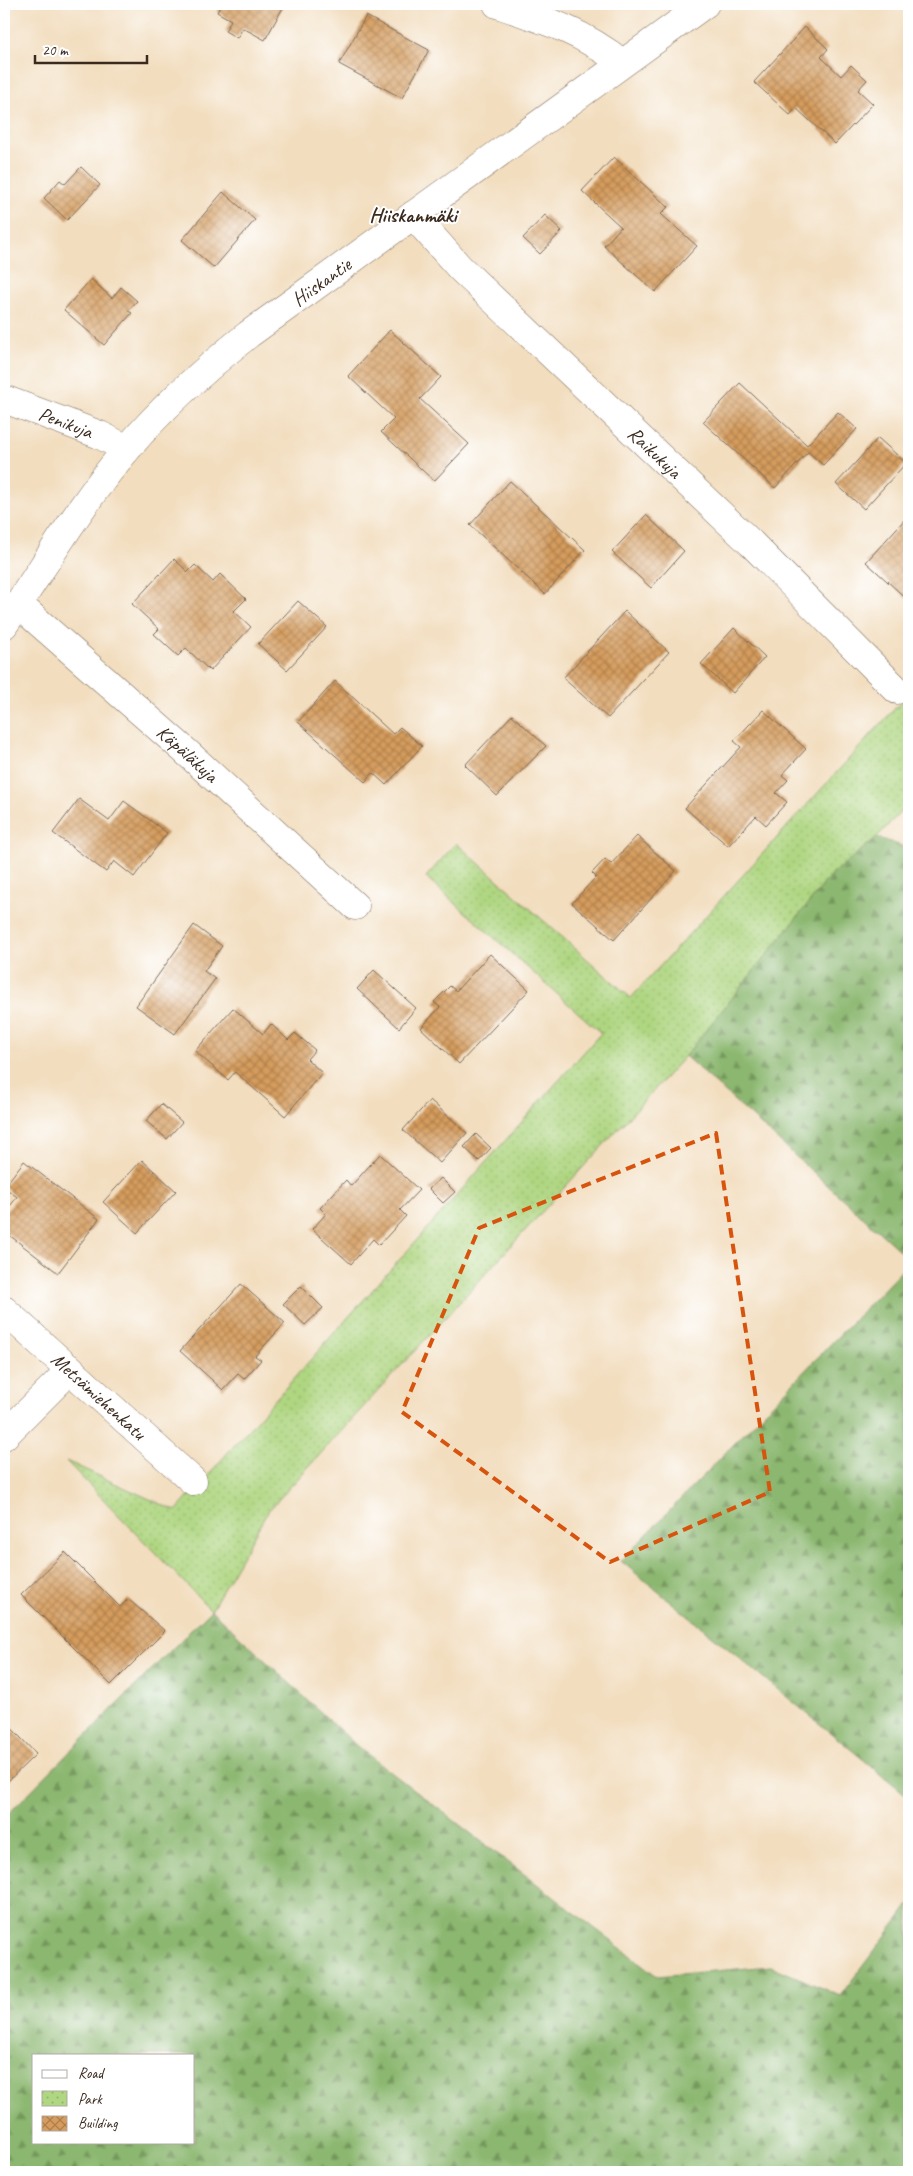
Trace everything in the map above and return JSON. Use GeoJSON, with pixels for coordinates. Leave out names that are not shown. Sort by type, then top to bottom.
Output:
{"type":"FeatureCollection","features":[{"type":"Feature","properties":{"kind":"street"},"geometry":{"type":"LineString","coordinates":[[497,4],[570,29],[598,45],[622,63]]}},
{"type":"Feature","properties":{"kind":"street","name":"Hiiskantie"},"geometry":{"type":"LineString","coordinates":[[11,615],[126,449],[165,407],[206,369],[249,334],[705,4]]}},
{"type":"Feature","properties":{"kind":"street","name":"Raikukuja"},"geometry":{"type":"LineString","coordinates":[[413,215],[460,268],[751,543],[897,690]]}},
{"type":"Feature","properties":{"kind":"street","name":"Penikuja"},"geometry":{"type":"LineString","coordinates":[[4,399],[100,435],[126,449]]}},
{"type":"Feature","properties":{"kind":"street","name":"Käpäläkuja"},"geometry":{"type":"LineString","coordinates":[[11,615],[183,749],[355,906]]}},
{"type":"Feature","properties":{"kind":"street","name":"Metsämiehenkatu"},"geometry":{"type":"LineString","coordinates":[[4,1310],[193,1481]]}},
{"type":"Feature","properties":{"kind":"street"},"geometry":{"type":"LineString","coordinates":[[4,1436],[71,1369]]}},
{"type":"Feature","properties":{"kind":"highlighted area"},"geometry":{"type":"Polygon","coordinates":[[[716,1133],[770,1492],[610,1562],[402,1412],[479,1228],[716,1133]]]}},
{"type":"Feature","properties":{"kind":"green space"},"geometry":{"type":"Polygon","coordinates":[[[909,693],[909,803],[877,837],[832,874],[685,1056],[268,1511],[211,1610],[66,1461],[176,1511],[601,1033],[426,877],[456,843],[631,998],[909,693]]]}},
{"type":"Feature","properties":{"kind":"green space"},"geometry":{"type":"Polygon","coordinates":[[[877,837],[909,849],[909,1259],[685,1056],[832,874],[877,837]]]}},
{"type":"Feature","properties":{"kind":"green space"},"geometry":{"type":"Polygon","coordinates":[[[909,1263],[909,1797],[621,1561],[909,1263]]]}},
{"type":"Feature","properties":{"kind":"green space"},"geometry":{"type":"Polygon","coordinates":[[[211,1610],[358,1747],[657,1976],[771,1966],[840,1996],[909,1905],[909,2172],[4,2172],[4,1818],[211,1610]]]}},
{"type":"Feature","properties":{"kind":"building"},"geometry":{"type":"Polygon","coordinates":[[[222,4],[285,4],[265,40],[243,28],[237,38],[225,31],[231,20],[217,12],[222,4]]]}},
{"type":"Feature","properties":{"kind":"building"},"geometry":{"type":"Polygon","coordinates":[[[366,16],[429,50],[402,98],[339,64],[366,16]]]}},
{"type":"Feature","properties":{"kind":"building"},"geometry":{"type":"Polygon","coordinates":[[[805,27],[828,49],[821,57],[841,76],[851,65],[867,80],[858,90],[873,104],[835,144],[796,108],[790,115],[754,82],[805,27]]]}},
{"type":"Feature","properties":{"kind":"building"},"geometry":{"type":"Polygon","coordinates":[[[614,157],[668,207],[661,214],[697,246],[655,292],[604,246],[621,227],[582,191],[614,157]]]}},
{"type":"Feature","properties":{"kind":"building"},"geometry":{"type":"Polygon","coordinates":[[[81,167],[100,185],[67,220],[44,198],[60,180],[65,184],[81,167]]]}},
{"type":"Feature","properties":{"kind":"building"},"geometry":{"type":"Polygon","coordinates":[[[223,192],[255,220],[214,268],[182,240],[223,192]]]}},
{"type":"Feature","properties":{"kind":"building"},"geometry":{"type":"Polygon","coordinates":[[[545,215],[562,231],[540,254],[523,238],[545,215]]]}},
{"type":"Feature","properties":{"kind":"building"},"geometry":{"type":"Polygon","coordinates":[[[91,279],[112,298],[121,287],[137,301],[128,311],[132,313],[104,345],[64,310],[91,279]]]}},
{"type":"Feature","properties":{"kind":"building"},"geometry":{"type":"Polygon","coordinates":[[[390,330],[441,377],[420,399],[469,444],[434,481],[381,432],[394,419],[348,376],[390,330]]]}},
{"type":"Feature","properties":{"kind":"building"},"geometry":{"type":"Polygon","coordinates":[[[740,383],[807,445],[838,412],[857,429],[823,465],[808,452],[775,488],[703,422],[740,383]]]}},
{"type":"Feature","properties":{"kind":"building"},"geometry":{"type":"Polygon","coordinates":[[[878,438],[906,463],[864,509],[836,484],[878,438]]]}},
{"type":"Feature","properties":{"kind":"building"},"geometry":{"type":"Polygon","coordinates":[[[510,481],[585,550],[545,594],[470,525],[510,481]]]}},
{"type":"Feature","properties":{"kind":"building"},"geometry":{"type":"Polygon","coordinates":[[[646,515],[684,551],[651,588],[612,552],[646,515]]]}},
{"type":"Feature","properties":{"kind":"building"},"geometry":{"type":"Polygon","coordinates":[[[906,518],[909,522],[909,601],[866,562],[906,518]]]}},
{"type":"Feature","properties":{"kind":"building"},"geometry":{"type":"Polygon","coordinates":[[[174,559],[188,572],[195,565],[213,582],[220,574],[246,599],[234,611],[251,627],[210,671],[186,648],[178,656],[154,634],[159,629],[132,604],[174,559]]]}},
{"type":"Feature","properties":{"kind":"building"},"geometry":{"type":"Polygon","coordinates":[[[298,601],[327,627],[287,670],[258,644],[298,601]]]}},
{"type":"Feature","properties":{"kind":"building"},"geometry":{"type":"Polygon","coordinates":[[[625,611],[669,652],[608,718],[563,678],[625,611]]]}},
{"type":"Feature","properties":{"kind":"building"},"geometry":{"type":"Polygon","coordinates":[[[734,628],[765,657],[733,693],[701,664],[734,628]]]}},
{"type":"Feature","properties":{"kind":"building"},"geometry":{"type":"Polygon","coordinates":[[[335,681],[393,734],[400,727],[422,746],[386,785],[373,773],[365,782],[298,722],[335,681]]]}},
{"type":"Feature","properties":{"kind":"building"},"geometry":{"type":"Polygon","coordinates":[[[763,710],[806,749],[782,775],[788,780],[776,793],[787,802],[766,825],[756,816],[728,846],[685,808],[741,747],[734,741],[763,710]]]}},
{"type":"Feature","properties":{"kind":"building"},"geometry":{"type":"Polygon","coordinates":[[[512,715],[546,746],[497,796],[465,765],[512,715]]]}},
{"type":"Feature","properties":{"kind":"building"},"geometry":{"type":"Polygon","coordinates":[[[79,799],[109,821],[124,801],[167,833],[134,877],[114,861],[106,872],[53,833],[79,799]]]}},
{"type":"Feature","properties":{"kind":"building"},"geometry":{"type":"Polygon","coordinates":[[[637,836],[676,871],[614,940],[572,903],[596,877],[592,873],[605,859],[611,864],[637,836]]]}},
{"type":"Feature","properties":{"kind":"building"},"geometry":{"type":"Polygon","coordinates":[[[194,925],[222,946],[204,971],[215,979],[175,1034],[136,1006],[194,925]]]}},
{"type":"Feature","properties":{"kind":"building"},"geometry":{"type":"Polygon","coordinates":[[[490,954],[529,990],[459,1064],[421,1028],[440,1007],[434,1002],[450,986],[456,991],[490,954]]]}},
{"type":"Feature","properties":{"kind":"building"},"geometry":{"type":"Polygon","coordinates":[[[374,970],[416,1008],[399,1028],[357,989],[374,970]]]}},
{"type":"Feature","properties":{"kind":"building"},"geometry":{"type":"Polygon","coordinates":[[[233,1008],[263,1034],[271,1024],[288,1040],[295,1033],[315,1050],[307,1059],[322,1073],[285,1116],[235,1072],[228,1080],[195,1051],[233,1008]]]}},
{"type":"Feature","properties":{"kind":"building"},"geometry":{"type":"Polygon","coordinates":[[[430,1100],[467,1133],[440,1163],[403,1130],[430,1100]]]}},
{"type":"Feature","properties":{"kind":"building"},"geometry":{"type":"Polygon","coordinates":[[[161,1104],[182,1122],[167,1139],[146,1121],[161,1104]]]}},
{"type":"Feature","properties":{"kind":"building"},"geometry":{"type":"Polygon","coordinates":[[[476,1134],[491,1148],[479,1161],[464,1147],[476,1134]]]}},
{"type":"Feature","properties":{"kind":"building"},"geometry":{"type":"Polygon","coordinates":[[[380,1154],[419,1190],[400,1210],[406,1216],[379,1245],[373,1239],[351,1264],[312,1229],[326,1214],[320,1208],[346,1180],[351,1186],[380,1154]]]}},
{"type":"Feature","properties":{"kind":"building"},"geometry":{"type":"Polygon","coordinates":[[[142,1160],[176,1191],[137,1233],[103,1202],[142,1160]]]}},
{"type":"Feature","properties":{"kind":"building"},"geometry":{"type":"Polygon","coordinates":[[[24,1161],[99,1219],[58,1273],[4,1231],[4,1214],[17,1197],[4,1187],[24,1161]]]}},
{"type":"Feature","properties":{"kind":"building"},"geometry":{"type":"Polygon","coordinates":[[[441,1178],[455,1192],[443,1203],[429,1189],[441,1178]]]}},
{"type":"Feature","properties":{"kind":"building"},"geometry":{"type":"Polygon","coordinates":[[[241,1284],[285,1323],[255,1356],[261,1360],[244,1379],[238,1374],[223,1390],[180,1351],[241,1284]]]}},
{"type":"Feature","properties":{"kind":"building"},"geometry":{"type":"Polygon","coordinates":[[[301,1286],[323,1308],[305,1325],[283,1304],[301,1286]]]}},
{"type":"Feature","properties":{"kind":"building"},"geometry":{"type":"Polygon","coordinates":[[[65,1552],[120,1607],[128,1599],[165,1631],[111,1685],[21,1595],[65,1552]]]}},
{"type":"Feature","properties":{"kind":"building"},"geometry":{"type":"Polygon","coordinates":[[[4,1720],[36,1754],[4,1785],[4,1720]]]}},
{"type":"Feature","properties":{"kind":"district","name":"Hiiskanmäki"},"geometry":{"type":"Point","coordinates":[413,215]}}]}
